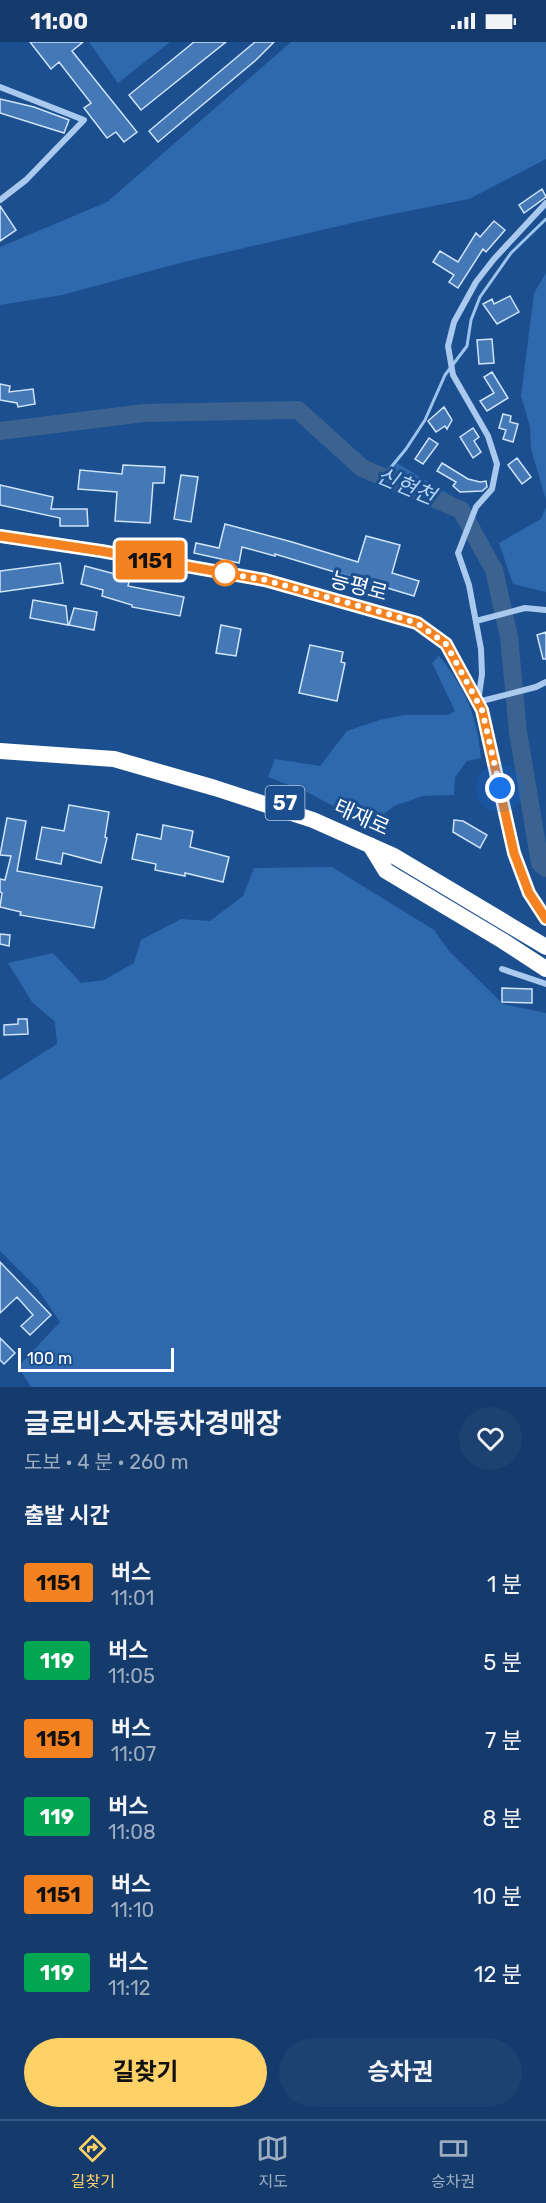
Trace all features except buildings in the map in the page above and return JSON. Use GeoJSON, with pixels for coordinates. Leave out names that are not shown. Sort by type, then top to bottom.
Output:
{"type":"FeatureCollection","features":[{"type":"Feature","properties":{"kind":"highway","name":"태재로"},"geometry":{"type":"LineString","coordinates":[[0,745],[114,750],[319,813],[390,846],[546,935]]}},
{"type":"Feature","properties":{"kind":"highway","name":"태재로"},"geometry":{"type":"LineString","coordinates":[[0,751],[114,759],[215,788],[313,820],[394,856],[546,947]]}},
{"type":"Feature","properties":{"kind":"highway"},"geometry":{"type":"LineString","coordinates":[[370,845],[386,871],[546,969]]}},
{"type":"Feature","properties":{"kind":"main road","name":"능평로"},"geometry":{"type":"LineString","coordinates":[[0,536],[265,580],[417,623],[446,644],[478,702],[484,718],[514,853],[529,893],[546,919]]}},
{"type":"Feature","properties":{"kind":"street"},"geometry":{"type":"LineString","coordinates":[[0,87],[84,120],[26,180],[0,200]]}},
{"type":"Feature","properties":{"kind":"street"},"geometry":{"type":"LineString","coordinates":[[546,203],[476,282],[454,322],[448,346],[453,375],[488,436],[497,464],[492,489],[476,507],[458,553],[469,585],[481,649],[482,674],[478,702],[536,687],[546,682]]}},
{"type":"Feature","properties":{"kind":"street"},"geometry":{"type":"LineString","coordinates":[[476,621],[525,608],[546,610]]}},
{"type":"Feature","properties":{"kind":"street"},"geometry":{"type":"LineString","coordinates":[[502,969],[546,984]]}},
{"type":"Feature","properties":{"kind":"shaded area"},"geometry":{"type":"Polygon","coordinates":[[[89,42],[170,42],[118,83],[89,42]]]}},
{"type":"Feature","properties":{"kind":"shaded area"},"geometry":{"type":"Polygon","coordinates":[[[291,42],[546,42],[546,159],[469,199],[378,217],[180,263],[62,295],[0,305],[0,247],[107,202],[291,42]]]}},
{"type":"Feature","properties":{"kind":"shaded area"},"geometry":{"type":"Polygon","coordinates":[[[546,273],[546,500],[531,449],[530,427],[521,396],[534,293],[546,273]]]}},
{"type":"Feature","properties":{"kind":"shaded area"},"geometry":{"type":"Polygon","coordinates":[[[397,463],[468,506],[466,511],[386,476],[397,463]]]}},
{"type":"Feature","properties":{"kind":"shaded area"},"geometry":{"type":"Polygon","coordinates":[[[546,507],[546,592],[513,584],[499,543],[541,519],[546,507]]]}},
{"type":"Feature","properties":{"kind":"shaded area"},"geometry":{"type":"Polygon","coordinates":[[[439,656],[469,704],[477,729],[481,758],[467,761],[455,777],[454,795],[423,796],[394,806],[370,826],[307,792],[268,777],[275,759],[320,766],[347,731],[379,720],[404,715],[448,715],[455,711],[432,663],[439,656]]]}},
{"type":"Feature","properties":{"kind":"shaded area"},"geometry":{"type":"Polygon","coordinates":[[[332,867],[434,930],[449,951],[503,1004],[546,1013],[546,1387],[31,1387],[18,1367],[60,1322],[37,1288],[0,1251],[0,1080],[57,1044],[55,1022],[32,1002],[8,963],[53,953],[81,983],[104,980],[134,963],[141,940],[181,919],[210,921],[243,896],[254,868],[332,867]]]}},
{"type":"Feature","properties":{"kind":"waterway"},"geometry":{"type":"LineString","coordinates":[[383,477],[406,449],[425,420],[445,375],[467,346],[471,320],[480,297],[511,253],[546,219]]}},
{"type":"Feature","properties":{"kind":"waterway","name":"신현천"},"geometry":{"type":"LineString","coordinates":[[0,431],[144,413],[298,410],[362,468],[461,510],[494,570],[509,637],[518,732],[540,863],[546,868]]}},
{"type":"Feature","properties":{"kind":"bus line","name":"1151"},"geometry":{"type":"LineString","coordinates":[[0,536],[265,580],[417,623],[446,644],[482,710],[514,853],[529,893],[546,919]]}},
{"type":"Feature","properties":{"kind":"route"},"geometry":{"type":"LineString","coordinates":[[225,573],[218,572],[265,580],[417,623],[446,644],[482,710],[500,788]]}}]}
